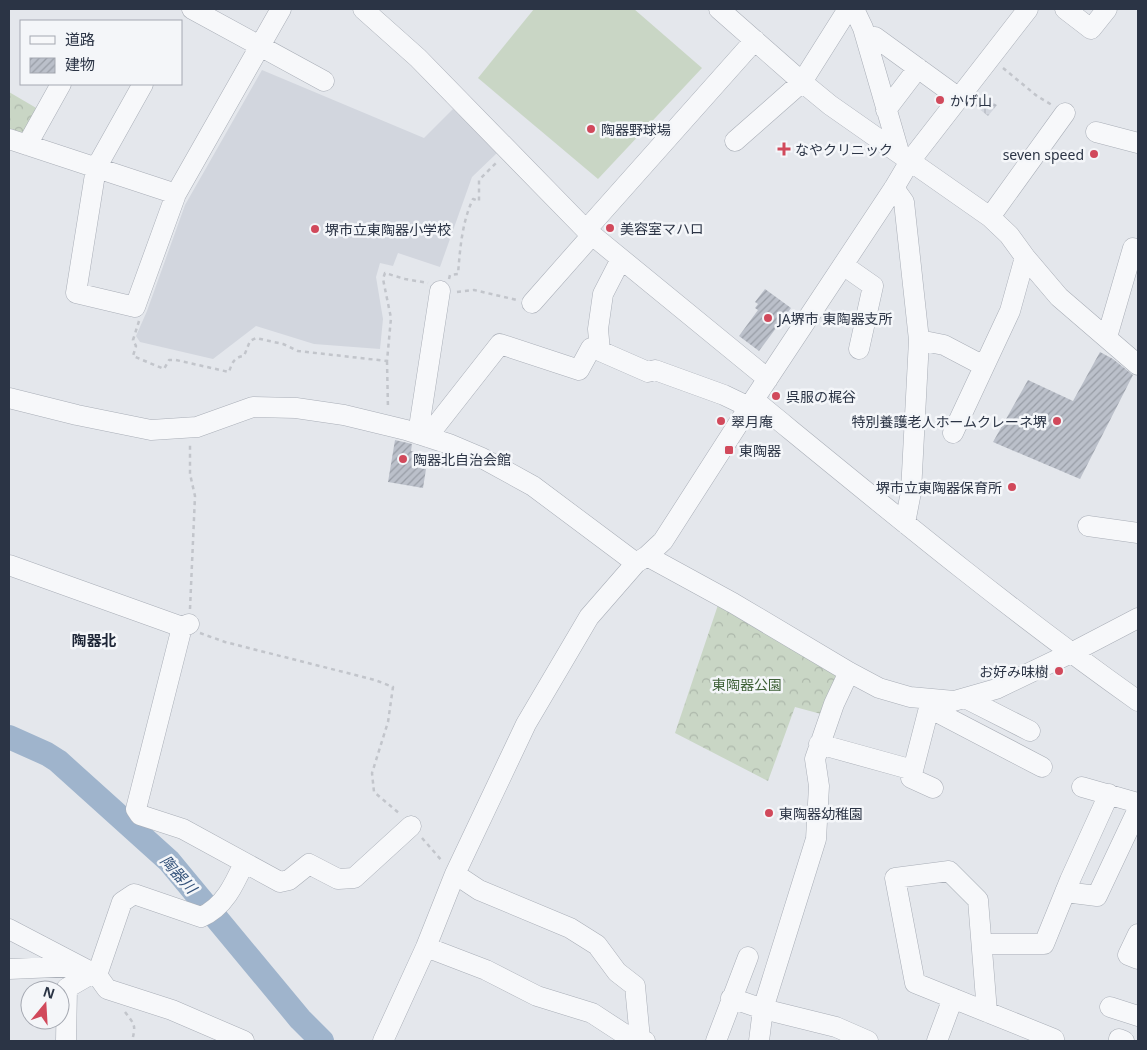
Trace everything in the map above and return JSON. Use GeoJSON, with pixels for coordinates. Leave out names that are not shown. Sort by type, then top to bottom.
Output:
{"type":"FeatureCollection","features":[{"type":"Feature","properties":{"kind":"street"},"geometry":{"type":"LineString","coordinates":[[179,20],[185,9]]}},
{"type":"Feature","properties":{"kind":"street"},"geometry":{"type":"LineString","coordinates":[[192,9],[324,81]]}},
{"type":"Feature","properties":{"kind":"street"},"geometry":{"type":"LineString","coordinates":[[142,85],[96,168],[76,293],[135,307],[176,194],[281,9]]}},
{"type":"Feature","properties":{"kind":"street"},"geometry":{"type":"LineString","coordinates":[[363,9],[418,58],[589,232],[768,379]]}},
{"type":"Feature","properties":{"kind":"street"},"geometry":{"type":"LineString","coordinates":[[719,9],[802,82],[990,218],[1009,235],[1058,297],[1138,365]]}},
{"type":"Feature","properties":{"kind":"street"},"geometry":{"type":"LineString","coordinates":[[736,141],[802,82],[848,9]]}},
{"type":"Feature","properties":{"kind":"street"},"geometry":{"type":"LineString","coordinates":[[854,9],[862,28],[886,110],[904,156]]}},
{"type":"Feature","properties":{"kind":"street"},"geometry":{"type":"LineString","coordinates":[[384,1041],[426,947],[454,874],[526,724],[589,618],[642,559],[663,541],[894,188],[904,156],[959,98],[1028,9]]}},
{"type":"Feature","properties":{"kind":"street"},"geometry":{"type":"LineString","coordinates":[[1065,9],[1091,29],[1107,9]]}},
{"type":"Feature","properties":{"kind":"street"},"geometry":{"type":"LineString","coordinates":[[875,37],[959,98]]}},
{"type":"Feature","properties":{"kind":"street"},"geometry":{"type":"LineString","coordinates":[[532,303],[589,232],[755,40]]}},
{"type":"Feature","properties":{"kind":"street"},"geometry":{"type":"LineString","coordinates":[[886,110],[918,68]]}},
{"type":"Feature","properties":{"kind":"street"},"geometry":{"type":"LineString","coordinates":[[60,85],[18,142],[176,194]]}},
{"type":"Feature","properties":{"kind":"street"},"geometry":{"type":"LineString","coordinates":[[990,218],[1065,113]]}},
{"type":"Feature","properties":{"kind":"street"},"geometry":{"type":"LineString","coordinates":[[1096,132],[1138,143]]}},
{"type":"Feature","properties":{"kind":"street"},"geometry":{"type":"LineString","coordinates":[[894,188],[904,202],[919,340],[910,492],[905,523]]}},
{"type":"Feature","properties":{"kind":"street"},"geometry":{"type":"LineString","coordinates":[[1106,337],[1133,248]]}},
{"type":"Feature","properties":{"kind":"street"},"geometry":{"type":"LineString","coordinates":[[953,434],[1010,311],[1025,257]]}},
{"type":"Feature","properties":{"kind":"street"},"geometry":{"type":"LineString","coordinates":[[600,351],[598,329],[603,294],[622,259]]}},
{"type":"Feature","properties":{"kind":"street"},"geometry":{"type":"LineString","coordinates":[[843,266],[873,286],[859,349]]}},
{"type":"Feature","properties":{"kind":"street"},"geometry":{"type":"LineString","coordinates":[[422,435],[440,286]]}},
{"type":"Feature","properties":{"kind":"street"},"geometry":{"type":"LineString","coordinates":[[919,340],[944,344],[984,366]]}},
{"type":"Feature","properties":{"kind":"street"},"geometry":{"type":"LineString","coordinates":[[422,435],[500,344],[579,370],[591,348],[648,372],[655,370],[752,403],[1071,653],[1138,701]]}},
{"type":"Feature","properties":{"kind":"street"},"geometry":{"type":"LineString","coordinates":[[9,398],[77,415],[151,430],[197,427],[253,406],[296,408],[325,412],[422,435],[482,458],[533,486],[642,559],[733,604],[849,672],[879,688],[928,703],[1042,766]]}},
{"type":"Feature","properties":{"kind":"street"},"geometry":{"type":"LineString","coordinates":[[1088,526],[1138,534]]}},
{"type":"Feature","properties":{"kind":"street"},"geometry":{"type":"LineString","coordinates":[[9,565],[186,625],[136,810],[140,815],[183,829],[280,882],[289,880],[309,864],[338,879],[354,878],[411,826]]}},
{"type":"Feature","properties":{"kind":"street"},"geometry":{"type":"LineString","coordinates":[[928,703],[954,701],[996,689],[1138,618]]}},
{"type":"Feature","properties":{"kind":"street"},"geometry":{"type":"LineString","coordinates":[[759,1041],[763,1009],[816,839],[819,786],[814,759],[834,704],[849,672]]}},
{"type":"Feature","properties":{"kind":"street"},"geometry":{"type":"LineString","coordinates":[[965,698],[1030,731]]}},
{"type":"Feature","properties":{"kind":"street"},"geometry":{"type":"LineString","coordinates":[[928,703],[911,778],[932,788]]}},
{"type":"Feature","properties":{"kind":"street"},"geometry":{"type":"LineString","coordinates":[[819,744],[913,770]]}},
{"type":"Feature","properties":{"kind":"street"},"geometry":{"type":"LineString","coordinates":[[1082,787],[1138,803]]}},
{"type":"Feature","properties":{"kind":"street"},"geometry":{"type":"LineString","coordinates":[[982,944],[1044,944],[1109,794]]}},
{"type":"Feature","properties":{"kind":"street"},"geometry":{"type":"LineString","coordinates":[[1065,892],[1097,896],[1138,809]]}},
{"type":"Feature","properties":{"kind":"street"},"geometry":{"type":"LineString","coordinates":[[66,1041],[66,988],[90,971],[122,902],[134,894],[201,917],[213,910],[233,887],[244,863]]}},
{"type":"Feature","properties":{"kind":"street"},"geometry":{"type":"LineString","coordinates":[[987,1012],[978,900],[949,871],[895,878],[915,983],[1054,1039],[1053,1041]]}},
{"type":"Feature","properties":{"kind":"street"},"geometry":{"type":"LineString","coordinates":[[454,874],[479,890],[570,928],[597,945],[617,972],[635,986],[639,1041]]}},
{"type":"Feature","properties":{"kind":"street"},"geometry":{"type":"LineString","coordinates":[[9,930],[90,971],[107,989],[172,1010],[244,1041]]}},
{"type":"Feature","properties":{"kind":"street"},"geometry":{"type":"LineString","coordinates":[[1138,934],[1128,955],[1138,959]]}},
{"type":"Feature","properties":{"kind":"street"},"geometry":{"type":"LineString","coordinates":[[426,947],[486,970],[537,996],[592,1013],[639,1041]]}},
{"type":"Feature","properties":{"kind":"street"},"geometry":{"type":"LineString","coordinates":[[716,1041],[748,957]]}},
{"type":"Feature","properties":{"kind":"street"},"geometry":{"type":"LineString","coordinates":[[9,969],[90,971]]}},
{"type":"Feature","properties":{"kind":"street"},"geometry":{"type":"LineString","coordinates":[[731,998],[763,1009],[836,1027],[868,1041]]}},
{"type":"Feature","properties":{"kind":"street"},"geometry":{"type":"LineString","coordinates":[[937,1041],[953,998]]}},
{"type":"Feature","properties":{"kind":"street"},"geometry":{"type":"LineString","coordinates":[[1110,1007],[1138,1016]]}},
{"type":"Feature","properties":{"kind":"path"},"geometry":{"type":"LineString","coordinates":[[990,58],[1037,96],[1065,113]]}},
{"type":"Feature","properties":{"kind":"path"},"geometry":{"type":"LineString","coordinates":[[440,286],[450,275],[458,274],[461,245],[468,211],[473,199],[479,200],[478,180],[509,152]]}},
{"type":"Feature","properties":{"kind":"path"},"geometry":{"type":"LineString","coordinates":[[388,426],[387,361],[391,318],[383,279],[385,273],[464,292],[474,290],[532,303]]}},
{"type":"Feature","properties":{"kind":"path"},"geometry":{"type":"LineString","coordinates":[[140,320],[133,340],[136,346],[133,356],[164,369],[169,360],[176,360],[229,372],[233,360],[238,356],[244,356],[250,341],[256,338],[283,344],[298,351],[387,361]]}},
{"type":"Feature","properties":{"kind":"path"},"geometry":{"type":"LineString","coordinates":[[190,427],[190,474],[194,496],[186,625],[194,631],[225,642],[374,680],[393,687],[388,722],[372,773],[374,792],[397,810],[454,874]]}},
{"type":"Feature","properties":{"kind":"path"},"geometry":{"type":"LineString","coordinates":[[119,993],[118,1002],[136,1028],[132,1041]]}},
{"type":"Feature","properties":{"kind":"shaded area","name":"堺市立東陶器小学校"},"geometry":{"type":"Polygon","coordinates":[[[262,70],[424,138],[453,109],[497,153],[472,177],[440,267],[398,253],[393,266],[380,263],[376,277],[383,319],[380,349],[314,344],[256,326],[213,359],[140,342],[136,336],[147,311],[185,205],[262,70]]]}},
{"type":"Feature","properties":{"kind":"shaded area"},"geometry":{"type":"Polygon","coordinates":[[[974,92],[997,105],[988,116],[968,100],[974,92]]]}},
{"type":"Feature","properties":{"kind":"green space","name":"陶器野球場"},"geometry":{"type":"Polygon","coordinates":[[[534,9],[634,9],[702,68],[598,179],[478,78],[534,9]]]}},
{"type":"Feature","properties":{"kind":"green space"},"geometry":{"type":"Polygon","coordinates":[[[9,92],[38,109],[26,132],[20,135],[9,131],[9,92]]]}},
{"type":"Feature","properties":{"kind":"green space","name":"東陶器公園"},"geometry":{"type":"Polygon","coordinates":[[[719,602],[839,672],[821,714],[795,707],[768,781],[675,733],[719,602]]]}},
{"type":"Feature","properties":{"kind":"building","name":"JA堺市 東陶器支所"},"geometry":{"type":"Polygon","coordinates":[[[765,289],[791,308],[759,351],[739,336],[758,310],[755,308],[758,304],[755,302],[765,289]]]}},
{"type":"Feature","properties":{"kind":"building","name":"特別養護老人ホームクレーネ堺"},"geometry":{"type":"Polygon","coordinates":[[[1100,352],[1113,359],[1133,375],[1080,479],[993,442],[1028,380],[1073,401],[1100,352]]]}},
{"type":"Feature","properties":{"kind":"building","name":"陶器北自治会館"},"geometry":{"type":"Polygon","coordinates":[[[395,440],[412,444],[411,451],[415,452],[413,467],[426,469],[423,488],[388,482],[395,440]]]}},
{"type":"Feature","properties":{"kind":"waterway","name":"陶器川"},"geometry":{"type":"LineString","coordinates":[[9,737],[58,761],[169,861],[300,1019],[322,1041]]}},
{"type":"Feature","properties":{"kind":"place","name":"かげ山"},"geometry":{"type":"Point","coordinates":[940,100]}},
{"type":"Feature","properties":{"kind":"place","name":"陶器野球場"},"geometry":{"type":"Point","coordinates":[591,129]}},
{"type":"Feature","properties":{"kind":"place","name":"なやクリニック"},"geometry":{"type":"Point","coordinates":[784,149]}},
{"type":"Feature","properties":{"kind":"place","name":"seven speed"},"geometry":{"type":"Point","coordinates":[1094,154]}},
{"type":"Feature","properties":{"kind":"place","name":"美容室マハロ"},"geometry":{"type":"Point","coordinates":[610,228]}},
{"type":"Feature","properties":{"kind":"place","name":"堺市立東陶器小学校"},"geometry":{"type":"Point","coordinates":[315,229]}},
{"type":"Feature","properties":{"kind":"place","name":"JA堺市 東陶器支所"},"geometry":{"type":"Point","coordinates":[768,318]}},
{"type":"Feature","properties":{"kind":"place","name":"呉服の梶谷"},"geometry":{"type":"Point","coordinates":[776,396]}},
{"type":"Feature","properties":{"kind":"place","name":"翠月庵"},"geometry":{"type":"Point","coordinates":[721,421]}},
{"type":"Feature","properties":{"kind":"place","name":"特別養護老人ホームクレーネ堺"},"geometry":{"type":"Point","coordinates":[1057,421]}},
{"type":"Feature","properties":{"kind":"place","name":"東陶器"},"geometry":{"type":"Point","coordinates":[729,450]}},
{"type":"Feature","properties":{"kind":"place","name":"陶器北自治会館"},"geometry":{"type":"Point","coordinates":[403,459]}},
{"type":"Feature","properties":{"kind":"place","name":"堺市立東陶器保育所"},"geometry":{"type":"Point","coordinates":[1012,487]}},
{"type":"Feature","properties":{"kind":"place","name":"お好み味樹"},"geometry":{"type":"Point","coordinates":[1059,671]}},
{"type":"Feature","properties":{"kind":"place","name":"東陶器幼稚園"},"geometry":{"type":"Point","coordinates":[769,813]}},
{"type":"Feature","properties":{"kind":"district","name":"陶器北"},"geometry":{"type":"Point","coordinates":[94,640]}}]}
